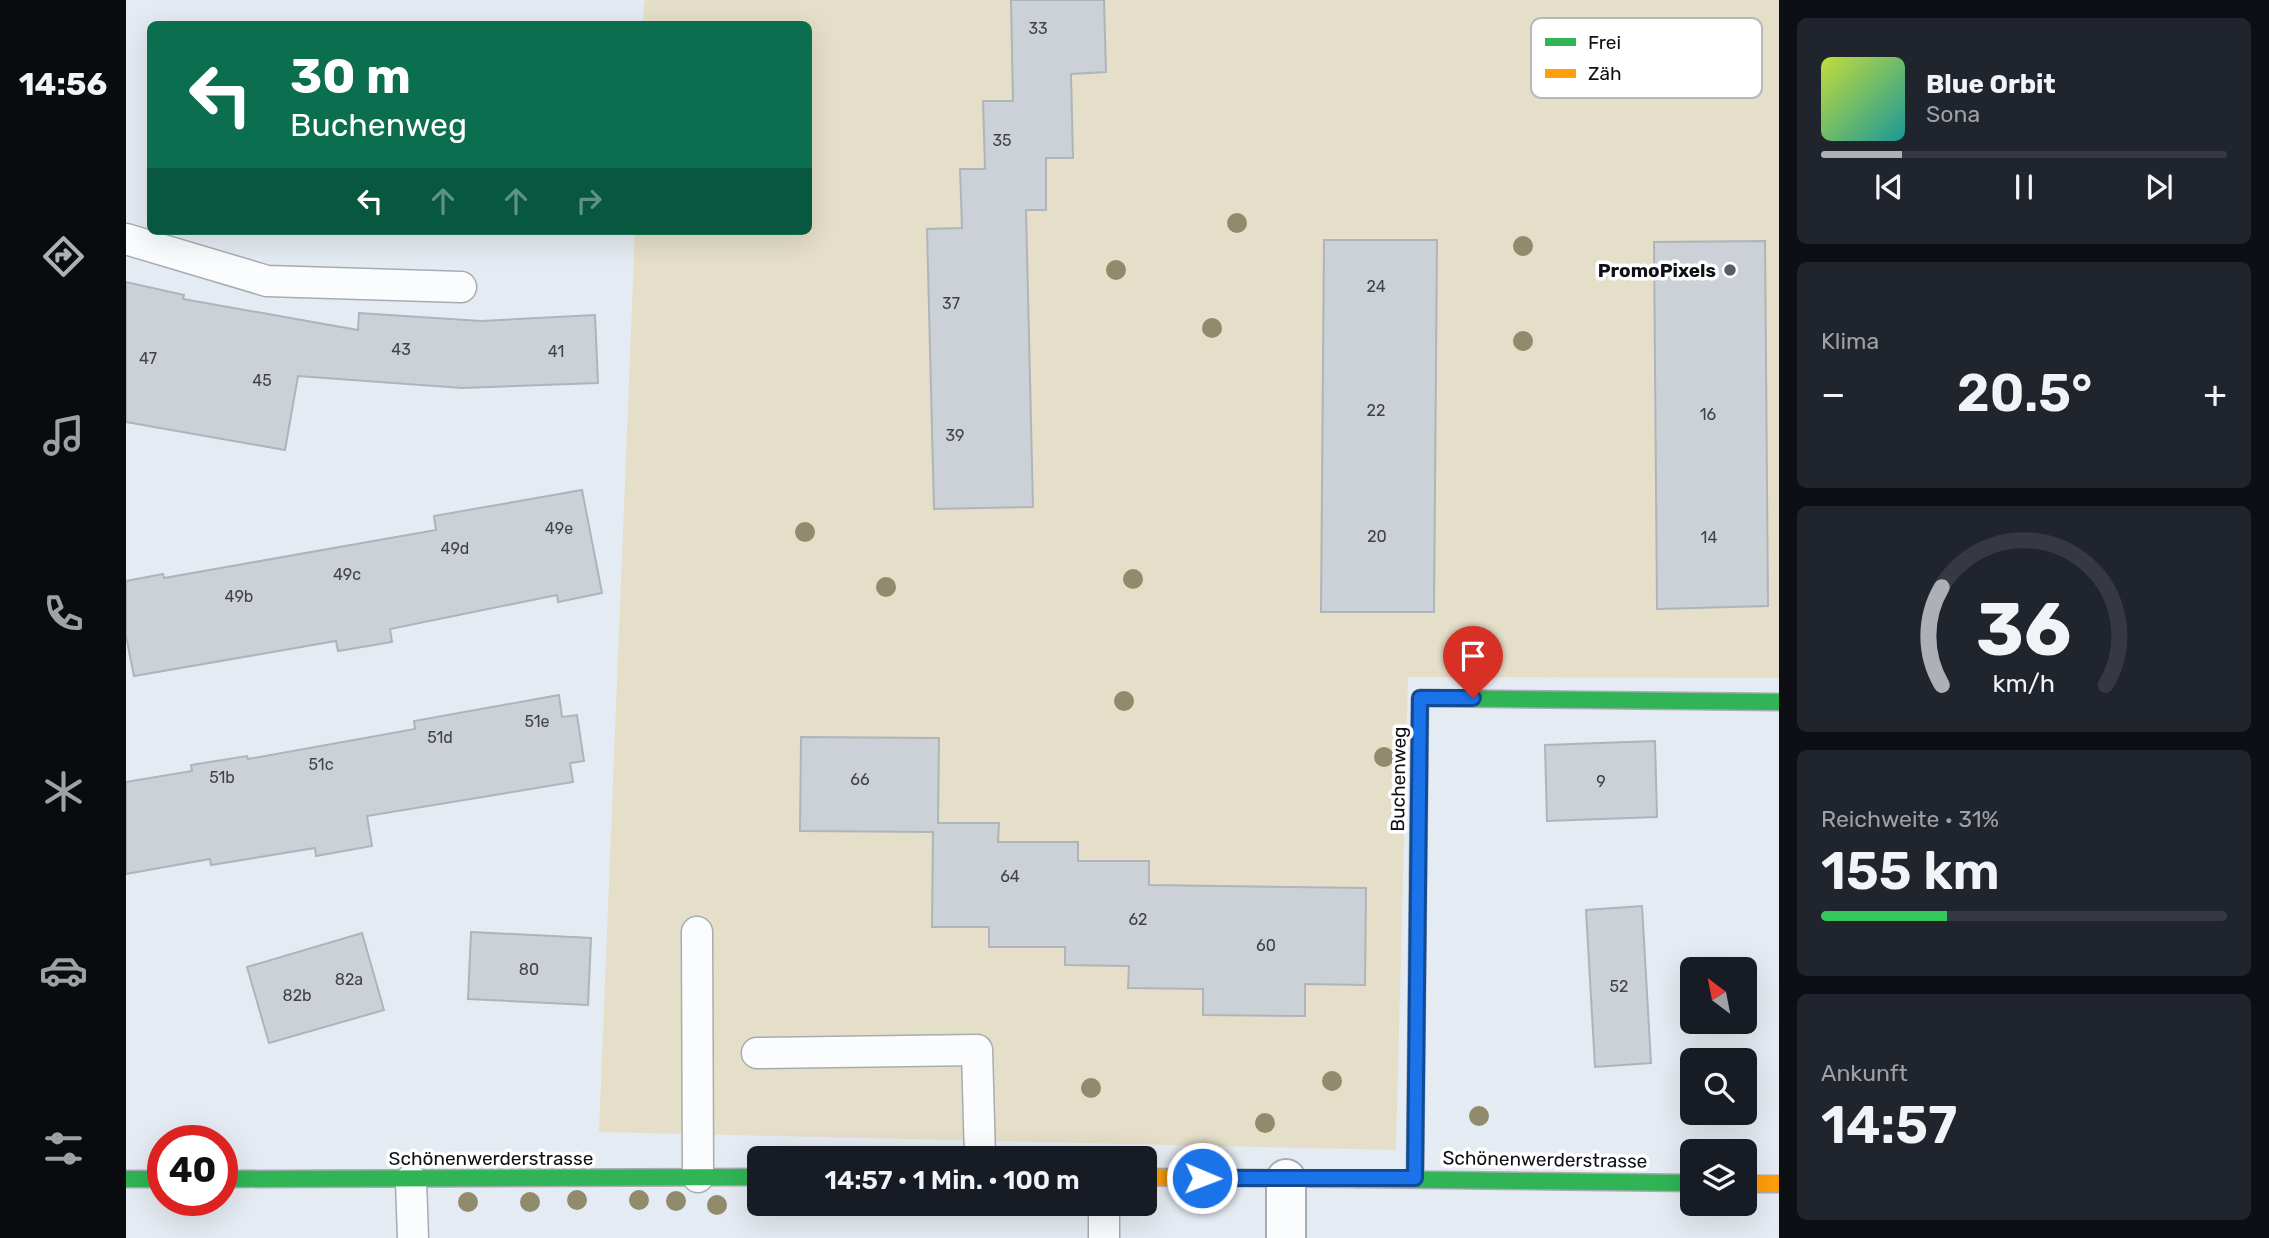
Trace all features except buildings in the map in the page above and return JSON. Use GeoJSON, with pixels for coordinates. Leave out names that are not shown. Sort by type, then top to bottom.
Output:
{"type":"FeatureCollection","features":[{"type":"Feature","properties":{"kind":"street","name":"Buchenweg"},"geometry":{"type":"LineString","coordinates":[[1415,1178],[1420,698],[1779,702]]}},
{"type":"Feature","properties":{"kind":"street","name":"Schönenwerderstrasse"},"geometry":{"type":"LineString","coordinates":[[238,1179],[747,1177]]}},
{"type":"Feature","properties":{"kind":"street","name":"Schönenwerderstrasse"},"geometry":{"type":"LineString","coordinates":[[1157,1177],[1680,1183]]}},
{"type":"Feature","properties":{"kind":"street"},"geometry":{"type":"LineString","coordinates":[[126,1179],[147,1179]]}},
{"type":"Feature","properties":{"kind":"street"},"geometry":{"type":"LineString","coordinates":[[1286,1180],[1286,1238]]}},
{"type":"Feature","properties":{"kind":"street"},"geometry":{"type":"LineString","coordinates":[[1757,1184],[1779,1184]]}},
{"type":"Feature","properties":{"kind":"lane"},"geometry":{"type":"LineString","coordinates":[[126,240],[267,281],[461,287]]}},
{"type":"Feature","properties":{"kind":"lane"},"geometry":{"type":"LineString","coordinates":[[697,932],[698,1177]]}},
{"type":"Feature","properties":{"kind":"lane"},"geometry":{"type":"LineString","coordinates":[[757,1053],[977,1050],[980,1146]]}},
{"type":"Feature","properties":{"kind":"lane"},"geometry":{"type":"LineString","coordinates":[[411,1180],[413,1238]]}},
{"type":"Feature","properties":{"kind":"lane"},"geometry":{"type":"LineString","coordinates":[[1104,1216],[1104,1238]]}},
{"type":"Feature","properties":{"kind":"shaded area"},"geometry":{"type":"Polygon","coordinates":[[[644,0],[1779,0],[1779,678],[1408,677],[1396,1150],[599,1132],[635,235],[812,235],[812,21],[643,21],[644,0]]]}},
{"type":"Feature","properties":{"kind":"traffic: fast"},"geometry":{"type":"LineString","coordinates":[[1418,874],[1420,698],[1779,702]]}},
{"type":"Feature","properties":{"kind":"traffic: fast"},"geometry":{"type":"LineString","coordinates":[[238,1179],[747,1177]]}},
{"type":"Feature","properties":{"kind":"traffic: fast"},"geometry":{"type":"LineString","coordinates":[[126,1179],[147,1179]]}},
{"type":"Feature","properties":{"kind":"traffic: fast"},"geometry":{"type":"LineString","coordinates":[[1358,1179],[1680,1183]]}},
{"type":"Feature","properties":{"kind":"traffic: slow"},"geometry":{"type":"LineString","coordinates":[[1415,1178],[1418,874]]}},
{"type":"Feature","properties":{"kind":"traffic: slow"},"geometry":{"type":"LineString","coordinates":[[1157,1177],[1358,1179]]}},
{"type":"Feature","properties":{"kind":"traffic: slow"},"geometry":{"type":"LineString","coordinates":[[1757,1184],[1779,1184]]}},
{"type":"Feature","properties":{"kind":"place","name":"PromoPixels"},"geometry":{"type":"Point","coordinates":[1730,270]}},
{"type":"Feature","properties":{"kind":"route"},"geometry":{"type":"LineString","coordinates":[[1202,1178],[1415,1178],[1420,698],[1473,698]]}}]}
